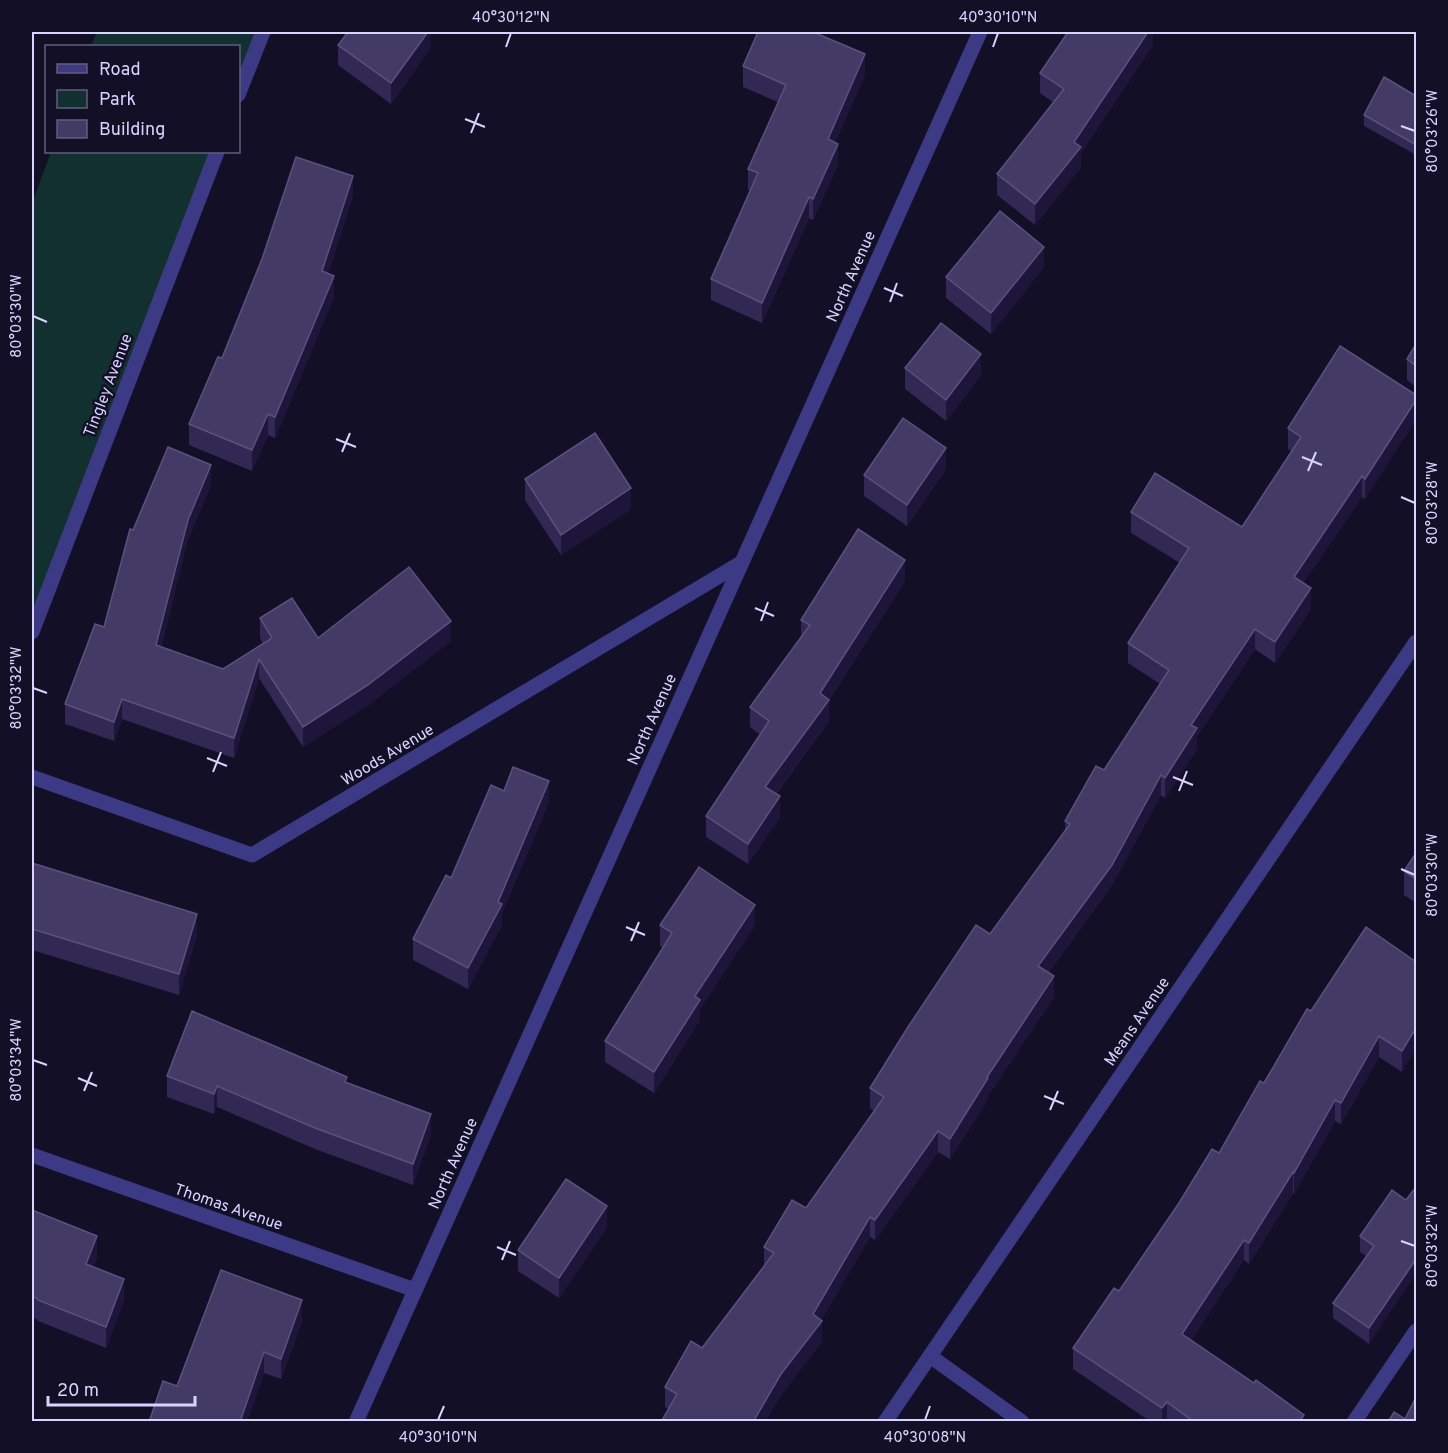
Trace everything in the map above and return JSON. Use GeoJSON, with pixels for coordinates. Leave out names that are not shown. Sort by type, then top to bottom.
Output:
{"type":"FeatureCollection","features":[{"type":"Feature","properties":{"kind":"street"},"geometry":{"type":"LineString","coordinates":[[240,90],[263,32]]}},
{"type":"Feature","properties":{"kind":"street","name":"North Avenue"},"geometry":{"type":"LineString","coordinates":[[356,1422],[980,32]]}},
{"type":"Feature","properties":{"kind":"street","name":"Tingley Avenue"},"geometry":{"type":"LineString","coordinates":[[32,632],[217,153]]}},
{"type":"Feature","properties":{"kind":"street","name":"Woods Avenue"},"geometry":{"type":"LineString","coordinates":[[32,777],[252,855],[741,563]]}},
{"type":"Feature","properties":{"kind":"street","name":"Means Avenue"},"geometry":{"type":"LineString","coordinates":[[885,1422],[1416,642]]}},
{"type":"Feature","properties":{"kind":"street","name":"Thomas Avenue"},"geometry":{"type":"LineString","coordinates":[[32,1155],[415,1290]]}},
{"type":"Feature","properties":{"kind":"street"},"geometry":{"type":"LineString","coordinates":[[1354,1422],[1416,1331]]}},
{"type":"Feature","properties":{"kind":"street"},"geometry":{"type":"LineString","coordinates":[[930,1356],[1022,1422]]}},
{"type":"Feature","properties":{"kind":"green space"},"geometry":{"type":"Polygon","coordinates":[[[97,32],[263,32],[240,92],[240,45],[91,45],[97,32]]]}},
{"type":"Feature","properties":{"kind":"green space"},"geometry":{"type":"Polygon","coordinates":[[[51,153],[217,153],[32,632],[32,203],[51,153]]]}},
{"type":"Feature","properties":{"kind":"building"},"geometry":{"type":"Polygon","coordinates":[[[348,32],[428,32],[391,83],[338,45],[348,32]]]}},
{"type":"Feature","properties":{"kind":"building"},"geometry":{"type":"Polygon","coordinates":[[[758,32],[813,32],[865,54],[828,139],[838,144],[813,199],[809,197],[762,303],[711,279],[758,173],[748,169],[786,85],[743,66],[758,32]]]}},
{"type":"Feature","properties":{"kind":"building"},"geometry":{"type":"Polygon","coordinates":[[[1068,32],[1148,32],[1074,142],[1081,147],[1035,204],[997,174],[1064,89],[1040,73],[1068,32]]]}},
{"type":"Feature","properties":{"kind":"building"},"geometry":{"type":"Polygon","coordinates":[[[1384,77],[1416,96],[1416,145],[1364,115],[1384,77]]]}},
{"type":"Feature","properties":{"kind":"building"},"geometry":{"type":"Polygon","coordinates":[[[296,157],[353,176],[322,271],[334,276],[275,417],[268,414],[252,450],[189,424],[218,357],[222,358],[262,259],[296,157]]]}},
{"type":"Feature","properties":{"kind":"building"},"geometry":{"type":"Polygon","coordinates":[[[1000,211],[1044,247],[991,313],[946,277],[1000,211]]]}},
{"type":"Feature","properties":{"kind":"building"},"geometry":{"type":"Polygon","coordinates":[[[941,323],[981,354],[946,400],[905,368],[941,323]]]}},
{"type":"Feature","properties":{"kind":"building"},"geometry":{"type":"Polygon","coordinates":[[[1416,344],[1416,366],[1407,359],[1416,344]]]}},
{"type":"Feature","properties":{"kind":"building"},"geometry":{"type":"Polygon","coordinates":[[[1340,346],[1416,395],[1416,400],[1365,479],[1362,476],[1294,577],[1311,588],[1275,642],[1255,629],[1191,725],[1197,728],[1165,778],[1161,775],[1112,865],[1038,966],[1054,976],[987,1077],[950,1139],[938,1131],[875,1220],[870,1217],[813,1314],[822,1321],[781,1374],[753,1422],[661,1422],[677,1394],[665,1387],[691,1341],[702,1348],[774,1253],[764,1247],[792,1200],[806,1208],[884,1097],[870,1088],[976,925],[990,934],[1070,824],[1065,821],[1096,766],[1104,770],[1169,670],[1128,643],[1189,548],[1131,512],[1155,473],[1242,527],[1301,437],[1288,428],[1340,346]]]}},
{"type":"Feature","properties":{"kind":"building"},"geometry":{"type":"Polygon","coordinates":[[[903,418],[946,448],[907,505],[864,475],[903,418]]]}},
{"type":"Feature","properties":{"kind":"building"},"geometry":{"type":"Polygon","coordinates":[[[595,433],[631,488],[561,535],[525,479],[595,433]]]}},
{"type":"Feature","properties":{"kind":"building"},"geometry":{"type":"Polygon","coordinates":[[[168,447],[211,465],[188,520],[156,645],[223,669],[272,638],[260,618],[292,598],[318,638],[409,567],[451,621],[368,685],[303,727],[259,659],[234,738],[122,699],[114,722],[65,704],[95,624],[104,627],[130,529],[133,530],[168,447]]]}},
{"type":"Feature","properties":{"kind":"building"},"geometry":{"type":"Polygon","coordinates":[[[858,529],[905,560],[820,693],[829,700],[765,787],[780,796],[748,844],[706,816],[769,721],[750,707],[810,625],[801,620],[858,529]]]}},
{"type":"Feature","properties":{"kind":"building"},"geometry":{"type":"Polygon","coordinates":[[[513,767],[549,781],[498,902],[502,904],[468,968],[413,939],[446,875],[451,878],[491,785],[504,791],[513,767]]]}},
{"type":"Feature","properties":{"kind":"building"},"geometry":{"type":"Polygon","coordinates":[[[1416,853],[1416,879],[1404,871],[1416,853]]]}},
{"type":"Feature","properties":{"kind":"building"},"geometry":{"type":"Polygon","coordinates":[[[32,863],[197,914],[179,974],[32,929],[32,863]]]}},
{"type":"Feature","properties":{"kind":"building"},"geometry":{"type":"Polygon","coordinates":[[[699,867],[755,905],[695,996],[700,1000],[654,1072],[605,1041],[672,933],[660,925],[699,867]]]}},
{"type":"Feature","properties":{"kind":"building"},"geometry":{"type":"Polygon","coordinates":[[[1366,927],[1416,962],[1416,1028],[1402,1051],[1379,1036],[1341,1103],[1335,1100],[1294,1173],[1249,1243],[1244,1240],[1182,1334],[1254,1383],[1256,1380],[1304,1415],[1299,1422],[1194,1422],[1167,1402],[1162,1408],[1073,1348],[1114,1288],[1119,1291],[1179,1203],[1212,1149],[1219,1153],[1260,1081],[1264,1083],[1307,1009],[1311,1011],[1366,927]]]}},
{"type":"Feature","properties":{"kind":"building"},"geometry":{"type":"Polygon","coordinates":[[[192,1011],[347,1077],[345,1082],[431,1114],[413,1164],[315,1128],[217,1086],[214,1094],[167,1076],[192,1011]]]}},
{"type":"Feature","properties":{"kind":"building"},"geometry":{"type":"Polygon","coordinates":[[[566,1179],[607,1206],[559,1278],[518,1250],[566,1179]]]}},
{"type":"Feature","properties":{"kind":"building"},"geometry":{"type":"Polygon","coordinates":[[[1416,1187],[1416,1259],[1369,1328],[1333,1303],[1374,1246],[1360,1236],[1392,1190],[1406,1200],[1416,1187]]]}},
{"type":"Feature","properties":{"kind":"building"},"geometry":{"type":"Polygon","coordinates":[[[32,1210],[97,1236],[86,1264],[124,1279],[106,1327],[32,1296],[32,1210]]]}},
{"type":"Feature","properties":{"kind":"building"},"geometry":{"type":"Polygon","coordinates":[[[221,1270],[302,1300],[281,1359],[264,1352],[240,1422],[149,1422],[163,1381],[177,1386],[221,1270]]]}},
{"type":"Feature","properties":{"kind":"building"},"geometry":{"type":"Polygon","coordinates":[[[1416,1397],[1416,1422],[1388,1422],[1394,1412],[1405,1419],[1416,1397]]]}}]}
